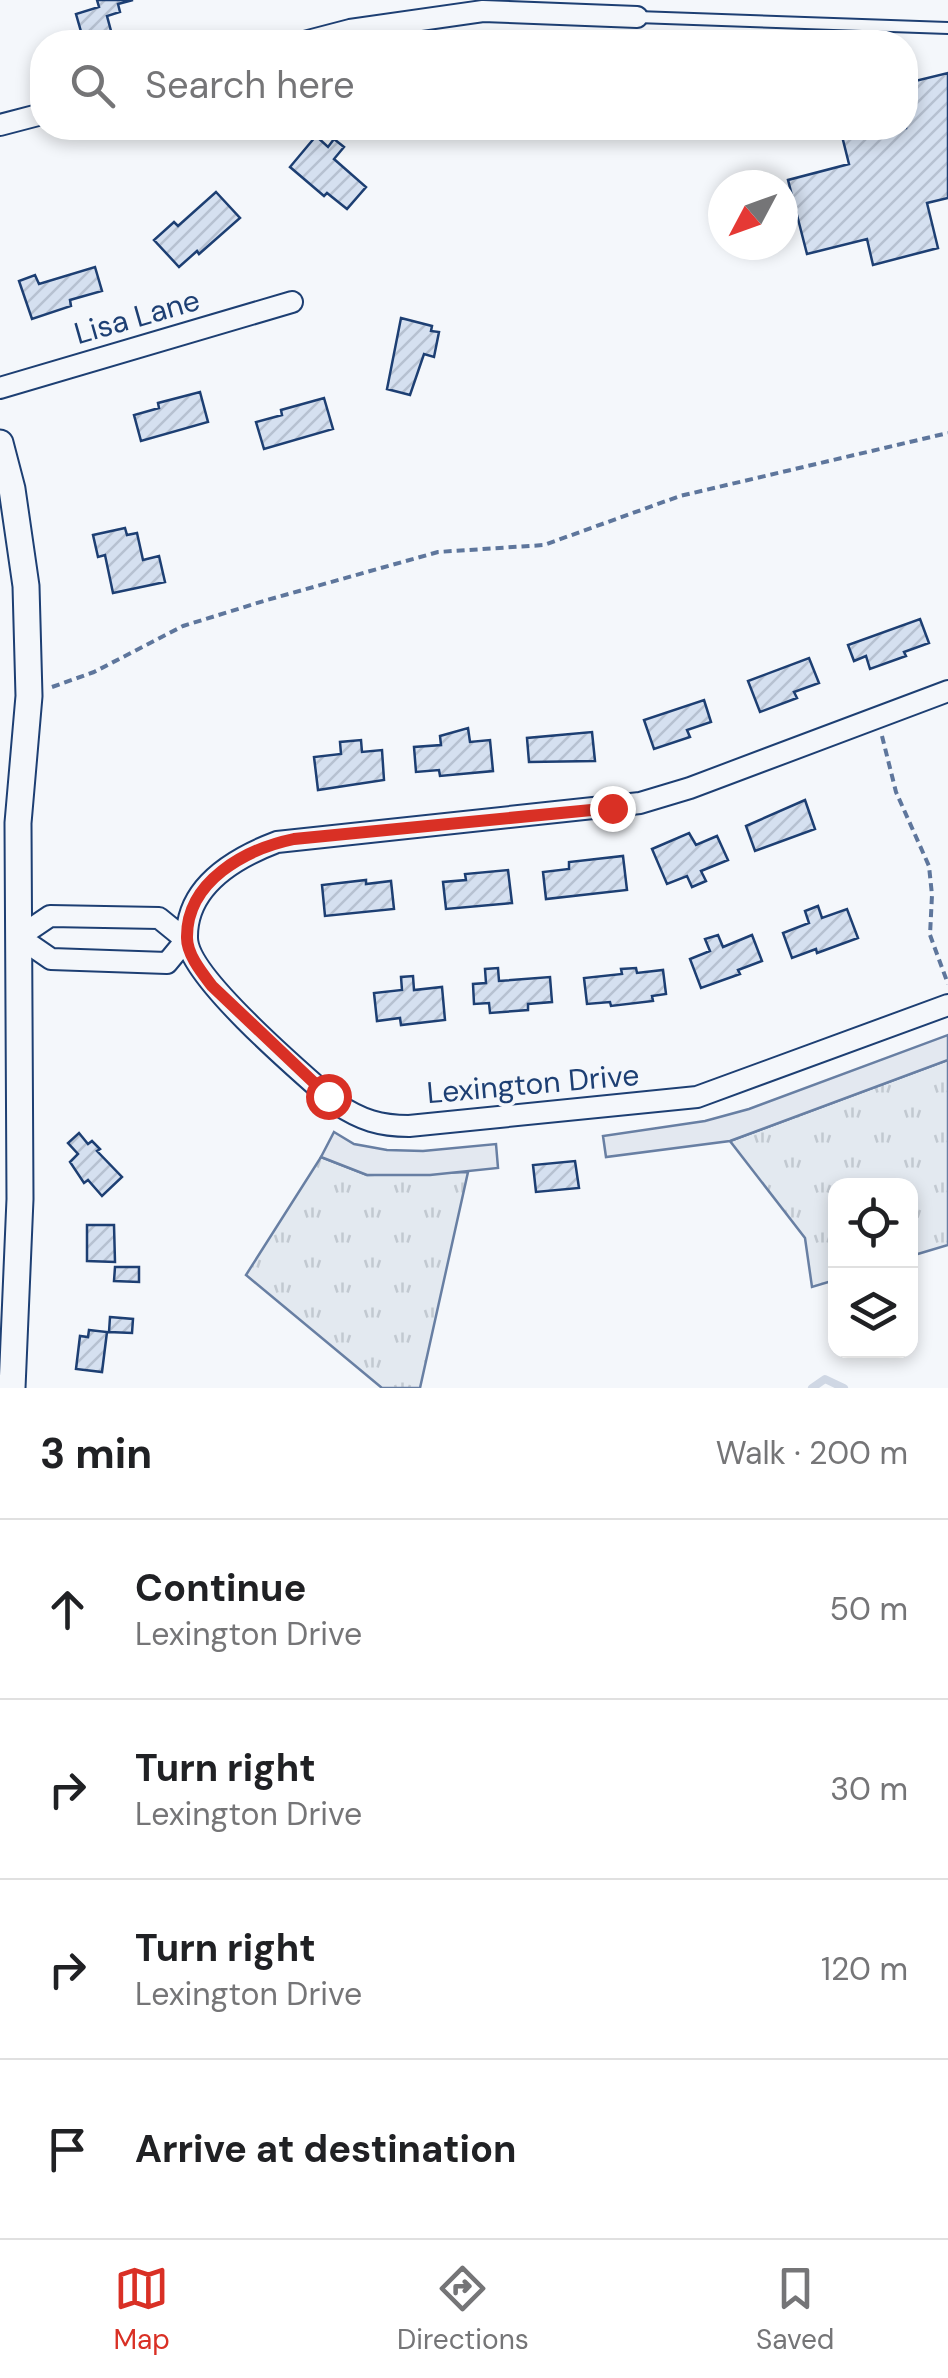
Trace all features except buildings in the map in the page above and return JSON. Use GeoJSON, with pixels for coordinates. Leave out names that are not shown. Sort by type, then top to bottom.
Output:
{"type":"FeatureCollection","features":[{"type":"Feature","properties":{"kind":"street"},"geometry":{"type":"LineString","coordinates":[[350,30],[483,11],[637,17]]}},
{"type":"Feature","properties":{"kind":"street"},"geometry":{"type":"LineString","coordinates":[[0,125],[30,117]]}},
{"type":"Feature","properties":{"kind":"street","name":"Lisa Lane"},"geometry":{"type":"LineString","coordinates":[[0,388],[292,302]]}},
{"type":"Feature","properties":{"kind":"street"},"geometry":{"type":"LineString","coordinates":[[0,443],[12,489],[26,586],[29,696],[18,824],[20,1199],[12,1388]]}},
{"type":"Feature","properties":{"kind":"street"},"geometry":{"type":"LineString","coordinates":[[19,937],[51,959],[167,963],[186,940],[196,902],[210,880],[245,855],[277,842],[640,804],[948,692]]}},
{"type":"Feature","properties":{"kind":"street"},"geometry":{"type":"LineString","coordinates":[[19,937],[50,916],[160,918],[186,940]]}},
{"type":"Feature","properties":{"kind":"street","name":"Lexington Drive"},"geometry":{"type":"LineString","coordinates":[[186,940],[197,965],[221,994],[337,1104],[380,1125],[428,1124],[697,1097],[948,1005]]}},
{"type":"Feature","properties":{"kind":"lane"},"geometry":{"type":"LineString","coordinates":[[637,17],[948,28]]}},
{"type":"Feature","properties":{"kind":"path"},"geometry":{"type":"LineString","coordinates":[[29,696],[94,672],[182,626],[266,600],[438,552],[544,545],[680,496],[948,433]]}},
{"type":"Feature","properties":{"kind":"path"},"geometry":{"type":"LineString","coordinates":[[877,718],[896,792],[929,866],[930,935],[948,984]]}},
{"type":"Feature","properties":{"kind":"green space"},"geometry":{"type":"Polygon","coordinates":[[[948,1060],[948,1245],[918,1254],[918,1178],[828,1178],[828,1282],[812,1287],[805,1238],[730,1141],[948,1060]]]}},
{"type":"Feature","properties":{"kind":"green space"},"geometry":{"type":"Polygon","coordinates":[[[321,1157],[367,1175],[468,1172],[420,1388],[382,1388],[246,1275],[321,1157]]]}},
{"type":"Feature","properties":{"kind":"shaded area"},"geometry":{"type":"Polygon","coordinates":[[[948,1035],[948,1060],[730,1141],[606,1157],[603,1136],[705,1121],[749,1109],[948,1035]]]}},
{"type":"Feature","properties":{"kind":"shaded area"},"geometry":{"type":"Polygon","coordinates":[[[334,1132],[354,1144],[387,1150],[496,1144],[498,1168],[430,1175],[367,1175],[321,1157],[334,1132]]]}},
{"type":"Feature","properties":{"kind":"waterway"},"geometry":{"type":"LineString","coordinates":[[812,1388],[825,1379],[844,1388]]}},
{"type":"Feature","properties":{"kind":"route"},"geometry":{"type":"LineString","coordinates":[[328,1096],[212,986],[197,965],[186,940],[196,902],[210,880],[245,855],[277,842],[612,808]]}}]}
